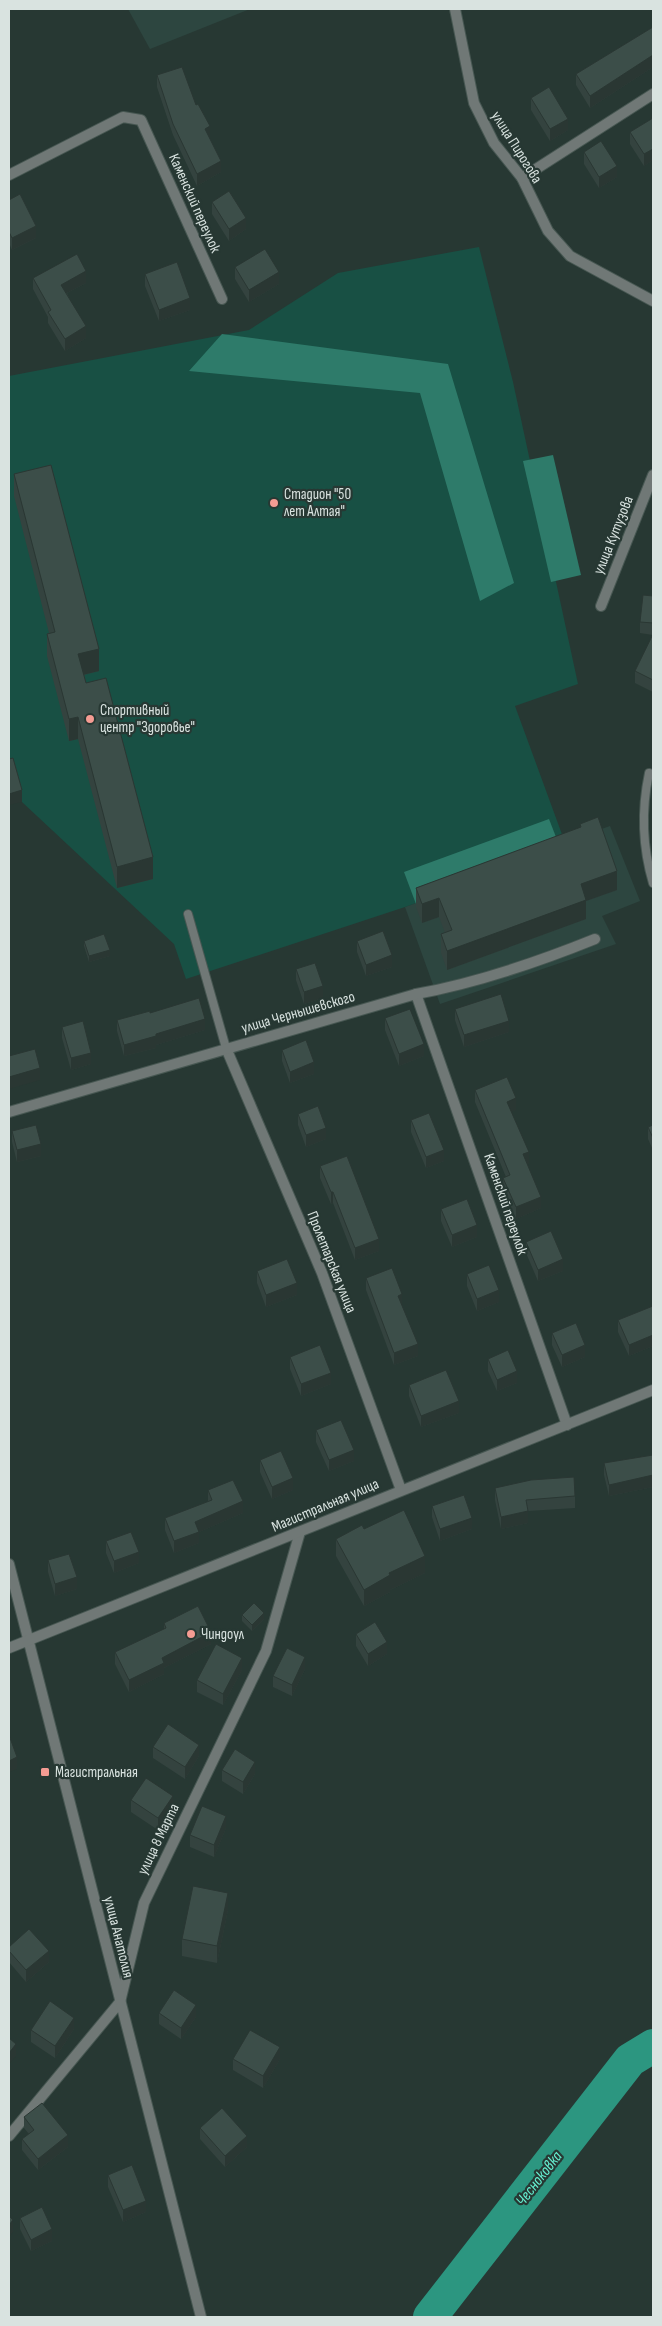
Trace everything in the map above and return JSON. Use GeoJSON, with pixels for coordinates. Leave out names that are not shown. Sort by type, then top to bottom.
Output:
{"type":"FeatureCollection","features":[{"type":"Feature","properties":{"kind":"street","name":"улица Пирогова"},"geometry":{"type":"LineString","coordinates":[[455,9],[474,103],[494,143],[522,178],[548,231],[570,256],[653,301]]}},
{"type":"Feature","properties":{"kind":"street"},"geometry":{"type":"LineString","coordinates":[[522,178],[653,94]]}},
{"type":"Feature","properties":{"kind":"street","name":"Каменский переулок"},"geometry":{"type":"LineString","coordinates":[[9,175],[122,117],[141,120],[222,299]]}},
{"type":"Feature","properties":{"kind":"street","name":"улица Кутузова"},"geometry":{"type":"LineString","coordinates":[[601,606],[653,475]]}},
{"type":"Feature","properties":{"kind":"street","name":"улица Чернышевского"},"geometry":{"type":"LineString","coordinates":[[9,1112],[226,1048],[416,994],[451,986],[560,953],[595,939]]}},
{"type":"Feature","properties":{"kind":"street","name":"Каменский переулок"},"geometry":{"type":"LineString","coordinates":[[416,994],[567,1425]]}},
{"type":"Feature","properties":{"kind":"street","name":"Пролетарская улица"},"geometry":{"type":"LineString","coordinates":[[226,1048],[322,1273],[401,1490]]}},
{"type":"Feature","properties":{"kind":"street","name":"Магистральная улица"},"geometry":{"type":"LineString","coordinates":[[9,1648],[653,1390]]}},
{"type":"Feature","properties":{"kind":"street","name":"улица 8 Марта"},"geometry":{"type":"LineString","coordinates":[[9,2136],[120,2002],[144,1903],[266,1650],[300,1532]]}},
{"type":"Feature","properties":{"kind":"street","name":"улица Анатолия"},"geometry":{"type":"LineString","coordinates":[[9,1564],[201,2317]]}},
{"type":"Feature","properties":{"kind":"lane"},"geometry":{"type":"LineString","coordinates":[[649,773],[645,793],[643,826],[646,859],[653,884]]}},
{"type":"Feature","properties":{"kind":"lane"},"geometry":{"type":"LineString","coordinates":[[188,914],[226,1048]]}},
{"type":"Feature","properties":{"kind":"shaded area"},"geometry":{"type":"Polygon","coordinates":[[[128,9],[250,9],[150,49],[128,9]]]}},
{"type":"Feature","properties":{"kind":"shaded area"},"geometry":{"type":"Polygon","coordinates":[[[610,826],[640,901],[602,916],[616,944],[440,1004],[405,907],[567,848],[565,842],[610,826]]]}},
{"type":"Feature","properties":{"kind":"green space","name":"Стадион \"50 лет Алтая\""},"geometry":{"type":"Polygon","coordinates":[[[479,247],[513,382],[578,684],[515,706],[567,848],[405,907],[186,979],[174,944],[22,802],[9,755],[9,376],[249,330],[338,273],[479,247]]]}},
{"type":"Feature","properties":{"kind":"green space"},"geometry":{"type":"Polygon","coordinates":[[[222,334],[448,364],[514,583],[480,601],[420,393],[189,371],[222,334]]]}},
{"type":"Feature","properties":{"kind":"green space"},"geometry":{"type":"Polygon","coordinates":[[[553,455],[581,575],[551,582],[523,461],[553,455]]]}},
{"type":"Feature","properties":{"kind":"green space"},"geometry":{"type":"Polygon","coordinates":[[[549,819],[561,850],[416,904],[404,872],[549,819]]]}},
{"type":"Feature","properties":{"kind":"building"},"geometry":{"type":"Polygon","coordinates":[[[653,27],[653,55],[590,96],[576,74],[653,27]]]}},
{"type":"Feature","properties":{"kind":"building"},"geometry":{"type":"Polygon","coordinates":[[[182,67],[196,105],[198,104],[210,126],[205,129],[221,161],[197,174],[173,124],[157,75],[182,67]]]}},
{"type":"Feature","properties":{"kind":"building"},"geometry":{"type":"Polygon","coordinates":[[[549,87],[568,119],[550,129],[531,98],[549,87]]]}},
{"type":"Feature","properties":{"kind":"building"},"geometry":{"type":"Polygon","coordinates":[[[653,118],[653,149],[644,154],[630,132],[653,118]]]}},
{"type":"Feature","properties":{"kind":"building"},"geometry":{"type":"Polygon","coordinates":[[[601,141],[617,166],[599,177],[584,152],[601,141]]]}},
{"type":"Feature","properties":{"kind":"building"},"geometry":{"type":"Polygon","coordinates":[[[229,191],[246,218],[229,229],[212,202],[229,191]]]}},
{"type":"Feature","properties":{"kind":"building"},"geometry":{"type":"Polygon","coordinates":[[[20,194],[36,226],[12,238],[9,232],[9,200],[20,194]]]}},
{"type":"Feature","properties":{"kind":"building"},"geometry":{"type":"Polygon","coordinates":[[[265,249],[279,272],[249,290],[235,267],[265,249]]]}},
{"type":"Feature","properties":{"kind":"building"},"geometry":{"type":"Polygon","coordinates":[[[77,254],[86,271],[61,285],[86,326],[65,339],[48,312],[51,310],[33,278],[77,254]]]}},
{"type":"Feature","properties":{"kind":"building"},"geometry":{"type":"Polygon","coordinates":[[[177,262],[190,298],[159,310],[145,274],[177,262]]]}},
{"type":"Feature","properties":{"kind":"building"},"geometry":{"type":"Polygon","coordinates":[[[51,465],[99,649],[78,654],[86,683],[106,678],[153,857],[117,867],[78,717],[69,719],[47,634],[55,632],[14,474],[51,465]]]}},
{"type":"Feature","properties":{"kind":"building"},"geometry":{"type":"Polygon","coordinates":[[[643,595],[653,596],[653,623],[640,622],[643,595]]]}},
{"type":"Feature","properties":{"kind":"building"},"geometry":{"type":"Polygon","coordinates":[[[653,634],[653,680],[635,671],[653,634]]]}},
{"type":"Feature","properties":{"kind":"building"},"geometry":{"type":"Polygon","coordinates":[[[13,758],[22,790],[9,794],[9,759],[13,758]]]}},
{"type":"Feature","properties":{"kind":"building"},"geometry":{"type":"Polygon","coordinates":[[[598,817],[617,871],[581,884],[586,900],[447,951],[441,934],[452,930],[439,898],[422,904],[416,888],[581,827],[580,824],[598,817]]]}},
{"type":"Feature","properties":{"kind":"building"},"geometry":{"type":"Polygon","coordinates":[[[383,931],[392,955],[366,965],[357,941],[383,931]]]}},
{"type":"Feature","properties":{"kind":"building"},"geometry":{"type":"Polygon","coordinates":[[[104,934],[110,950],[89,956],[84,941],[104,934]]]}},
{"type":"Feature","properties":{"kind":"building"},"geometry":{"type":"Polygon","coordinates":[[[315,963],[323,986],[304,992],[296,969],[315,963]]]}},
{"type":"Feature","properties":{"kind":"building"},"geometry":{"type":"Polygon","coordinates":[[[501,994],[509,1021],[464,1035],[455,1009],[501,994]]]}},
{"type":"Feature","properties":{"kind":"building"},"geometry":{"type":"Polygon","coordinates":[[[199,998],[205,1019],[124,1045],[117,1020],[150,1011],[150,1013],[199,998]]]}},
{"type":"Feature","properties":{"kind":"building"},"geometry":{"type":"Polygon","coordinates":[[[410,1009],[424,1044],[399,1054],[385,1018],[410,1009]]]}},
{"type":"Feature","properties":{"kind":"building"},"geometry":{"type":"Polygon","coordinates":[[[83,1021],[91,1053],[71,1058],[62,1027],[83,1021]]]}},
{"type":"Feature","properties":{"kind":"building"},"geometry":{"type":"Polygon","coordinates":[[[306,1040],[314,1062],[290,1072],[282,1050],[306,1040]]]}},
{"type":"Feature","properties":{"kind":"building"},"geometry":{"type":"Polygon","coordinates":[[[35,1049],[40,1068],[9,1077],[9,1056],[35,1049]]]}},
{"type":"Feature","properties":{"kind":"building"},"geometry":{"type":"Polygon","coordinates":[[[507,1077],[516,1098],[507,1102],[529,1152],[523,1154],[541,1197],[516,1207],[503,1178],[510,1175],[475,1090],[507,1077]]]}},
{"type":"Feature","properties":{"kind":"building"},"geometry":{"type":"Polygon","coordinates":[[[318,1106],[326,1128],[306,1135],[298,1114],[318,1106]]]}},
{"type":"Feature","properties":{"kind":"building"},"geometry":{"type":"Polygon","coordinates":[[[429,1113],[444,1150],[426,1157],[411,1120],[429,1113]]]}},
{"type":"Feature","properties":{"kind":"building"},"geometry":{"type":"Polygon","coordinates":[[[36,1125],[41,1144],[17,1150],[12,1131],[36,1125]]]}},
{"type":"Feature","properties":{"kind":"building"},"geometry":{"type":"Polygon","coordinates":[[[653,1125],[653,1138],[648,1127],[653,1125]]]}},
{"type":"Feature","properties":{"kind":"building"},"geometry":{"type":"Polygon","coordinates":[[[347,1156],[379,1239],[355,1248],[333,1192],[331,1192],[320,1166],[347,1156]]]}},
{"type":"Feature","properties":{"kind":"building"},"geometry":{"type":"Polygon","coordinates":[[[467,1199],[477,1225],[452,1235],[441,1209],[467,1199]]]}},
{"type":"Feature","properties":{"kind":"building"},"geometry":{"type":"Polygon","coordinates":[[[551,1231],[563,1259],[538,1270],[526,1242],[551,1231]]]}},
{"type":"Feature","properties":{"kind":"building"},"geometry":{"type":"Polygon","coordinates":[[[287,1259],[297,1283],[266,1295],[257,1271],[287,1259]]]}},
{"type":"Feature","properties":{"kind":"building"},"geometry":{"type":"Polygon","coordinates":[[[489,1265],[499,1290],[477,1299],[467,1274],[489,1265]]]}},
{"type":"Feature","properties":{"kind":"building"},"geometry":{"type":"Polygon","coordinates":[[[392,1268],[402,1294],[398,1296],[418,1344],[394,1353],[366,1278],[392,1268]]]}},
{"type":"Feature","properties":{"kind":"building"},"geometry":{"type":"Polygon","coordinates":[[[653,1306],[653,1335],[629,1345],[618,1320],[653,1306]]]}},
{"type":"Feature","properties":{"kind":"building"},"geometry":{"type":"Polygon","coordinates":[[[576,1323],[585,1345],[562,1355],[552,1333],[576,1323]]]}},
{"type":"Feature","properties":{"kind":"building"},"geometry":{"type":"Polygon","coordinates":[[[320,1345],[331,1373],[301,1384],[290,1357],[320,1345]]]}},
{"type":"Feature","properties":{"kind":"building"},"geometry":{"type":"Polygon","coordinates":[[[508,1350],[517,1371],[497,1380],[488,1359],[508,1350]]]}},
{"type":"Feature","properties":{"kind":"building"},"geometry":{"type":"Polygon","coordinates":[[[446,1370],[459,1401],[421,1416],[409,1385],[446,1370]]]}},
{"type":"Feature","properties":{"kind":"building"},"geometry":{"type":"Polygon","coordinates":[[[341,1420],[354,1450],[329,1460],[316,1430],[341,1420]]]}},
{"type":"Feature","properties":{"kind":"building"},"geometry":{"type":"Polygon","coordinates":[[[281,1451],[293,1478],[272,1487],[260,1460],[281,1451]]]}},
{"type":"Feature","properties":{"kind":"building"},"geometry":{"type":"Polygon","coordinates":[[[653,1455],[653,1475],[609,1485],[604,1463],[653,1455]]]}},
{"type":"Feature","properties":{"kind":"building"},"geometry":{"type":"Polygon","coordinates":[[[574,1477],[575,1496],[526,1500],[528,1511],[501,1517],[495,1488],[531,1480],[574,1477]]]}},
{"type":"Feature","properties":{"kind":"building"},"geometry":{"type":"Polygon","coordinates":[[[233,1480],[243,1501],[195,1522],[199,1532],[174,1541],[165,1518],[212,1500],[208,1490],[233,1480]]]}},
{"type":"Feature","properties":{"kind":"building"},"geometry":{"type":"Polygon","coordinates":[[[464,1495],[472,1518],[440,1529],[432,1506],[464,1495]]]}},
{"type":"Feature","properties":{"kind":"building"},"geometry":{"type":"Polygon","coordinates":[[[404,1510],[425,1556],[389,1573],[390,1575],[364,1590],[336,1539],[362,1525],[364,1529],[404,1510]]]}},
{"type":"Feature","properties":{"kind":"building"},"geometry":{"type":"Polygon","coordinates":[[[131,1532],[139,1552],[114,1561],[106,1541],[131,1532]]]}},
{"type":"Feature","properties":{"kind":"building"},"geometry":{"type":"Polygon","coordinates":[[[69,1554],[77,1577],[55,1584],[48,1560],[69,1554]]]}},
{"type":"Feature","properties":{"kind":"building"},"geometry":{"type":"Polygon","coordinates":[[[254,1603],[264,1613],[252,1625],[242,1615],[254,1603]]]}},
{"type":"Feature","properties":{"kind":"building"},"geometry":{"type":"Polygon","coordinates":[[[198,1606],[211,1632],[162,1658],[164,1663],[129,1680],[115,1652],[166,1628],[164,1623],[198,1606]]]}},
{"type":"Feature","properties":{"kind":"building"},"geometry":{"type":"Polygon","coordinates":[[[375,1622],[387,1642],[368,1654],[356,1634],[375,1622]]]}},
{"type":"Feature","properties":{"kind":"building"},"geometry":{"type":"Polygon","coordinates":[[[216,1644],[242,1658],[223,1694],[197,1680],[216,1644]]]}},
{"type":"Feature","properties":{"kind":"building"},"geometry":{"type":"Polygon","coordinates":[[[287,1648],[305,1657],[292,1685],[273,1676],[287,1648]]]}},
{"type":"Feature","properties":{"kind":"building"},"geometry":{"type":"Polygon","coordinates":[[[168,1724],[199,1745],[185,1767],[153,1747],[168,1724]]]}},
{"type":"Feature","properties":{"kind":"building"},"geometry":{"type":"Polygon","coordinates":[[[9,1735],[17,1757],[9,1761],[9,1735]]]}},
{"type":"Feature","properties":{"kind":"building"},"geometry":{"type":"Polygon","coordinates":[[[235,1749],[255,1762],[243,1782],[222,1770],[235,1749]]]}},
{"type":"Feature","properties":{"kind":"building"},"geometry":{"type":"Polygon","coordinates":[[[146,1778],[173,1796],[158,1818],[131,1800],[146,1778]]]}},
{"type":"Feature","properties":{"kind":"building"},"geometry":{"type":"Polygon","coordinates":[[[202,1806],[226,1816],[214,1845],[190,1835],[202,1806]]]}},
{"type":"Feature","properties":{"kind":"building"},"geometry":{"type":"Polygon","coordinates":[[[193,1886],[228,1893],[217,1946],[182,1939],[193,1886]]]}},
{"type":"Feature","properties":{"kind":"building"},"geometry":{"type":"Polygon","coordinates":[[[29,1929],[49,1951],[26,1970],[9,1951],[9,1947],[29,1929]]]}},
{"type":"Feature","properties":{"kind":"building"},"geometry":{"type":"Polygon","coordinates":[[[174,1990],[196,2005],[181,2028],[159,2013],[174,1990]]]}},
{"type":"Feature","properties":{"kind":"building"},"geometry":{"type":"Polygon","coordinates":[[[50,2001],[74,2018],[55,2046],[31,2030],[50,2001]]]}},
{"type":"Feature","properties":{"kind":"building"},"geometry":{"type":"Polygon","coordinates":[[[250,2030],[280,2047],[263,2076],[233,2059],[250,2030]]]}},
{"type":"Feature","properties":{"kind":"building"},"geometry":{"type":"Polygon","coordinates":[[[9,2038],[16,2044],[9,2053],[9,2038]]]}},
{"type":"Feature","properties":{"kind":"building"},"geometry":{"type":"Polygon","coordinates":[[[42,2103],[68,2135],[38,2159],[22,2139],[34,2130],[24,2117],[42,2103]]]}},
{"type":"Feature","properties":{"kind":"building"},"geometry":{"type":"Polygon","coordinates":[[[222,2108],[247,2136],[225,2156],[200,2128],[222,2108]]]}},
{"type":"Feature","properties":{"kind":"building"},"geometry":{"type":"Polygon","coordinates":[[[132,2165],[146,2201],[123,2210],[108,2175],[132,2165]]]}},
{"type":"Feature","properties":{"kind":"building"},"geometry":{"type":"Polygon","coordinates":[[[42,2207],[52,2229],[31,2240],[20,2218],[42,2207]]]}},
{"type":"Feature","properties":{"kind":"building"},"geometry":{"type":"Polygon","coordinates":[[[9,2216],[13,2220],[9,2225],[9,2216]]]}},
{"type":"Feature","properties":{"kind":"waterway","name":"Чесноковка"},"geometry":{"type":"LineString","coordinates":[[430,2317],[630,2060],[653,2046]]}},
{"type":"Feature","properties":{"kind":"place","name":"Стадион \"50 лет Алтая\""},"geometry":{"type":"Point","coordinates":[274,503]}},
{"type":"Feature","properties":{"kind":"place","name":"Спортивный центр \"Здоровье\""},"geometry":{"type":"Point","coordinates":[90,719]}},
{"type":"Feature","properties":{"kind":"place","name":"Чиндоул"},"geometry":{"type":"Point","coordinates":[191,1634]}},
{"type":"Feature","properties":{"kind":"place","name":"Магистральная"},"geometry":{"type":"Point","coordinates":[45,1772]}}]}
